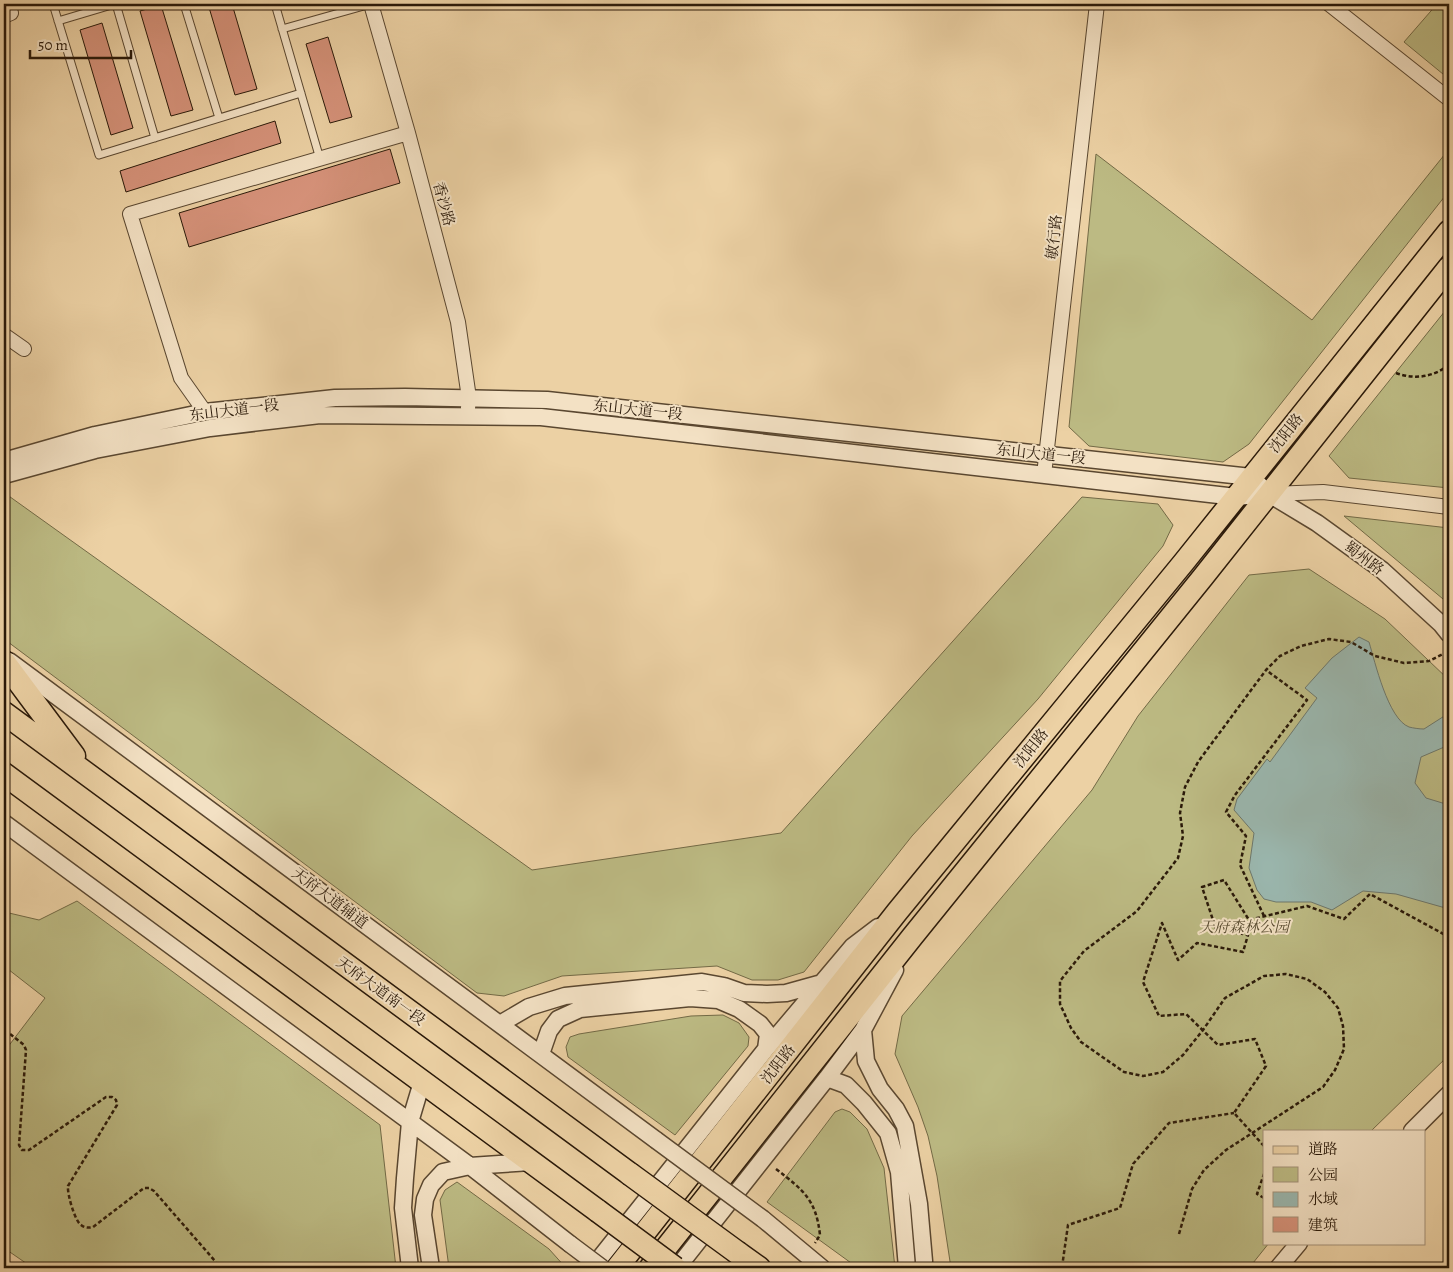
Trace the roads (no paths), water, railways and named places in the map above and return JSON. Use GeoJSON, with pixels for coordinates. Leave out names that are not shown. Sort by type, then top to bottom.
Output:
{"type":"FeatureCollection","features":[{"type":"Feature","properties":{"kind":"highway"},"geometry":{"type":"LineString","coordinates":[[4,662],[88,775]]}},
{"type":"Feature","properties":{"kind":"highway","name":"天府大道南一段"},"geometry":{"type":"LineString","coordinates":[[4,713],[759,1268]]}},
{"type":"Feature","properties":{"kind":"highway"},"geometry":{"type":"LineString","coordinates":[[4,774],[676,1268]]}},
{"type":"Feature","properties":{"kind":"main road","name":"沈阳路"},"geometry":{"type":"LineString","coordinates":[[618,1268],[897,912],[1172,577],[1449,231]]}},
{"type":"Feature","properties":{"kind":"main road","name":"沈阳路"},"geometry":{"type":"LineString","coordinates":[[650,1268],[912,937],[1449,268]]}},
{"type":"Feature","properties":{"kind":"street","name":"香沙路"},"geometry":{"type":"LineString","coordinates":[[371,4],[408,133],[458,322],[469,398],[468,416]]}},
{"type":"Feature","properties":{"kind":"street","name":"敏行路"},"geometry":{"type":"LineString","coordinates":[[1044,475],[1097,4]]}},
{"type":"Feature","properties":{"kind":"street"},"geometry":{"type":"LineString","coordinates":[[1329,4],[1449,99]]}},
{"type":"Feature","properties":{"kind":"street"},"geometry":{"type":"LineString","coordinates":[[205,412],[181,378],[130,214],[408,133]]}},
{"type":"Feature","properties":{"kind":"street"},"geometry":{"type":"LineString","coordinates":[[4,335],[24,350]]}},
{"type":"Feature","properties":{"kind":"street","name":"东山大道一段"},"geometry":{"type":"LineString","coordinates":[[4,461],[95,435],[205,412],[334,398],[405,397],[547,400],[1251,477]]}},
{"type":"Feature","properties":{"kind":"street","name":"东山大道一段"},"geometry":{"type":"LineString","coordinates":[[4,475],[95,450],[210,428],[320,415],[541,417],[1236,497],[1323,492],[1449,507]]}},
{"type":"Feature","properties":{"kind":"street"},"geometry":{"type":"LineString","coordinates":[[1251,477],[1269,494]]}},
{"type":"Feature","properties":{"kind":"street","name":"蜀州路"},"geometry":{"type":"LineString","coordinates":[[1269,494],[1317,523],[1382,570],[1441,624],[1449,634]]}},
{"type":"Feature","properties":{"kind":"street","name":"天府大道辅道"},"geometry":{"type":"LineString","coordinates":[[4,656],[762,1219],[822,1268]]}},
{"type":"Feature","properties":{"kind":"street"},"geometry":{"type":"LineString","coordinates":[[4,823],[470,1166],[602,1268]]}},
{"type":"Feature","properties":{"kind":"street"},"geometry":{"type":"LineString","coordinates":[[592,1268],[766,1049],[822,982],[853,946],[897,912]]}},
{"type":"Feature","properties":{"kind":"street"},"geometry":{"type":"LineString","coordinates":[[676,1268],[863,1030],[912,937]]}},
{"type":"Feature","properties":{"kind":"street"},"geometry":{"type":"LineString","coordinates":[[500,1024],[529,1007],[565,996],[702,982],[724,986],[744,993],[786,993],[822,982]]}},
{"type":"Feature","properties":{"kind":"street"},"geometry":{"type":"LineString","coordinates":[[541,1054],[549,1031],[558,1018],[580,1009],[690,998],[718,1000],[739,1009],[760,1024],[768,1034],[766,1049]]}},
{"type":"Feature","properties":{"kind":"street"},"geometry":{"type":"LineString","coordinates":[[863,1030],[866,1061],[880,1089],[896,1109],[905,1126],[919,1204],[923,1268]]}},
{"type":"Feature","properties":{"kind":"street"},"geometry":{"type":"LineString","coordinates":[[827,1078],[846,1085],[864,1103],[888,1133],[899,1172],[907,1268]]}},
{"type":"Feature","properties":{"kind":"street"},"geometry":{"type":"LineString","coordinates":[[410,1268],[404,1208],[410,1122],[422,1082]]}},
{"type":"Feature","properties":{"kind":"street"},"geometry":{"type":"LineString","coordinates":[[1413,1130],[1449,1094]]}},
{"type":"Feature","properties":{"kind":"street"},"geometry":{"type":"LineString","coordinates":[[431,1268],[423,1215],[425,1199],[431,1185],[443,1172],[470,1166],[531,1162]]}},
{"type":"Feature","properties":{"kind":"street"},"geometry":{"type":"LineString","coordinates":[[1278,1268],[1298,1244]]}},
{"type":"Feature","properties":{"kind":"lane"},"geometry":{"type":"LineString","coordinates":[[53,4],[99,155],[301,93]]}},
{"type":"Feature","properties":{"kind":"lane"},"geometry":{"type":"LineString","coordinates":[[58,21],[116,4],[155,138]]}},
{"type":"Feature","properties":{"kind":"lane"},"geometry":{"type":"LineString","coordinates":[[184,4],[219,118]]}},
{"type":"Feature","properties":{"kind":"lane"},"geometry":{"type":"LineString","coordinates":[[275,4],[320,159]]}},
{"type":"Feature","properties":{"kind":"lane"},"geometry":{"type":"LineString","coordinates":[[282,29],[371,4]]}},
{"type":"Feature","properties":{"kind":"water"},"geometry":{"type":"Polygon","coordinates":[[[1359,637],[1369,642],[1383,689],[1401,722],[1409,727],[1424,729],[1449,713],[1449,745],[1421,757],[1415,783],[1426,798],[1449,805],[1449,909],[1396,894],[1363,891],[1332,910],[1311,902],[1276,902],[1264,899],[1257,890],[1249,868],[1254,833],[1234,810],[1237,799],[1267,759],[1270,762],[1317,698],[1305,688],[1332,658],[1359,637]]]}},
{"type":"Feature","properties":{"kind":"park label","name":"天府森林公园"},"geometry":{"type":"Point","coordinates":[1244,927]}}]}
